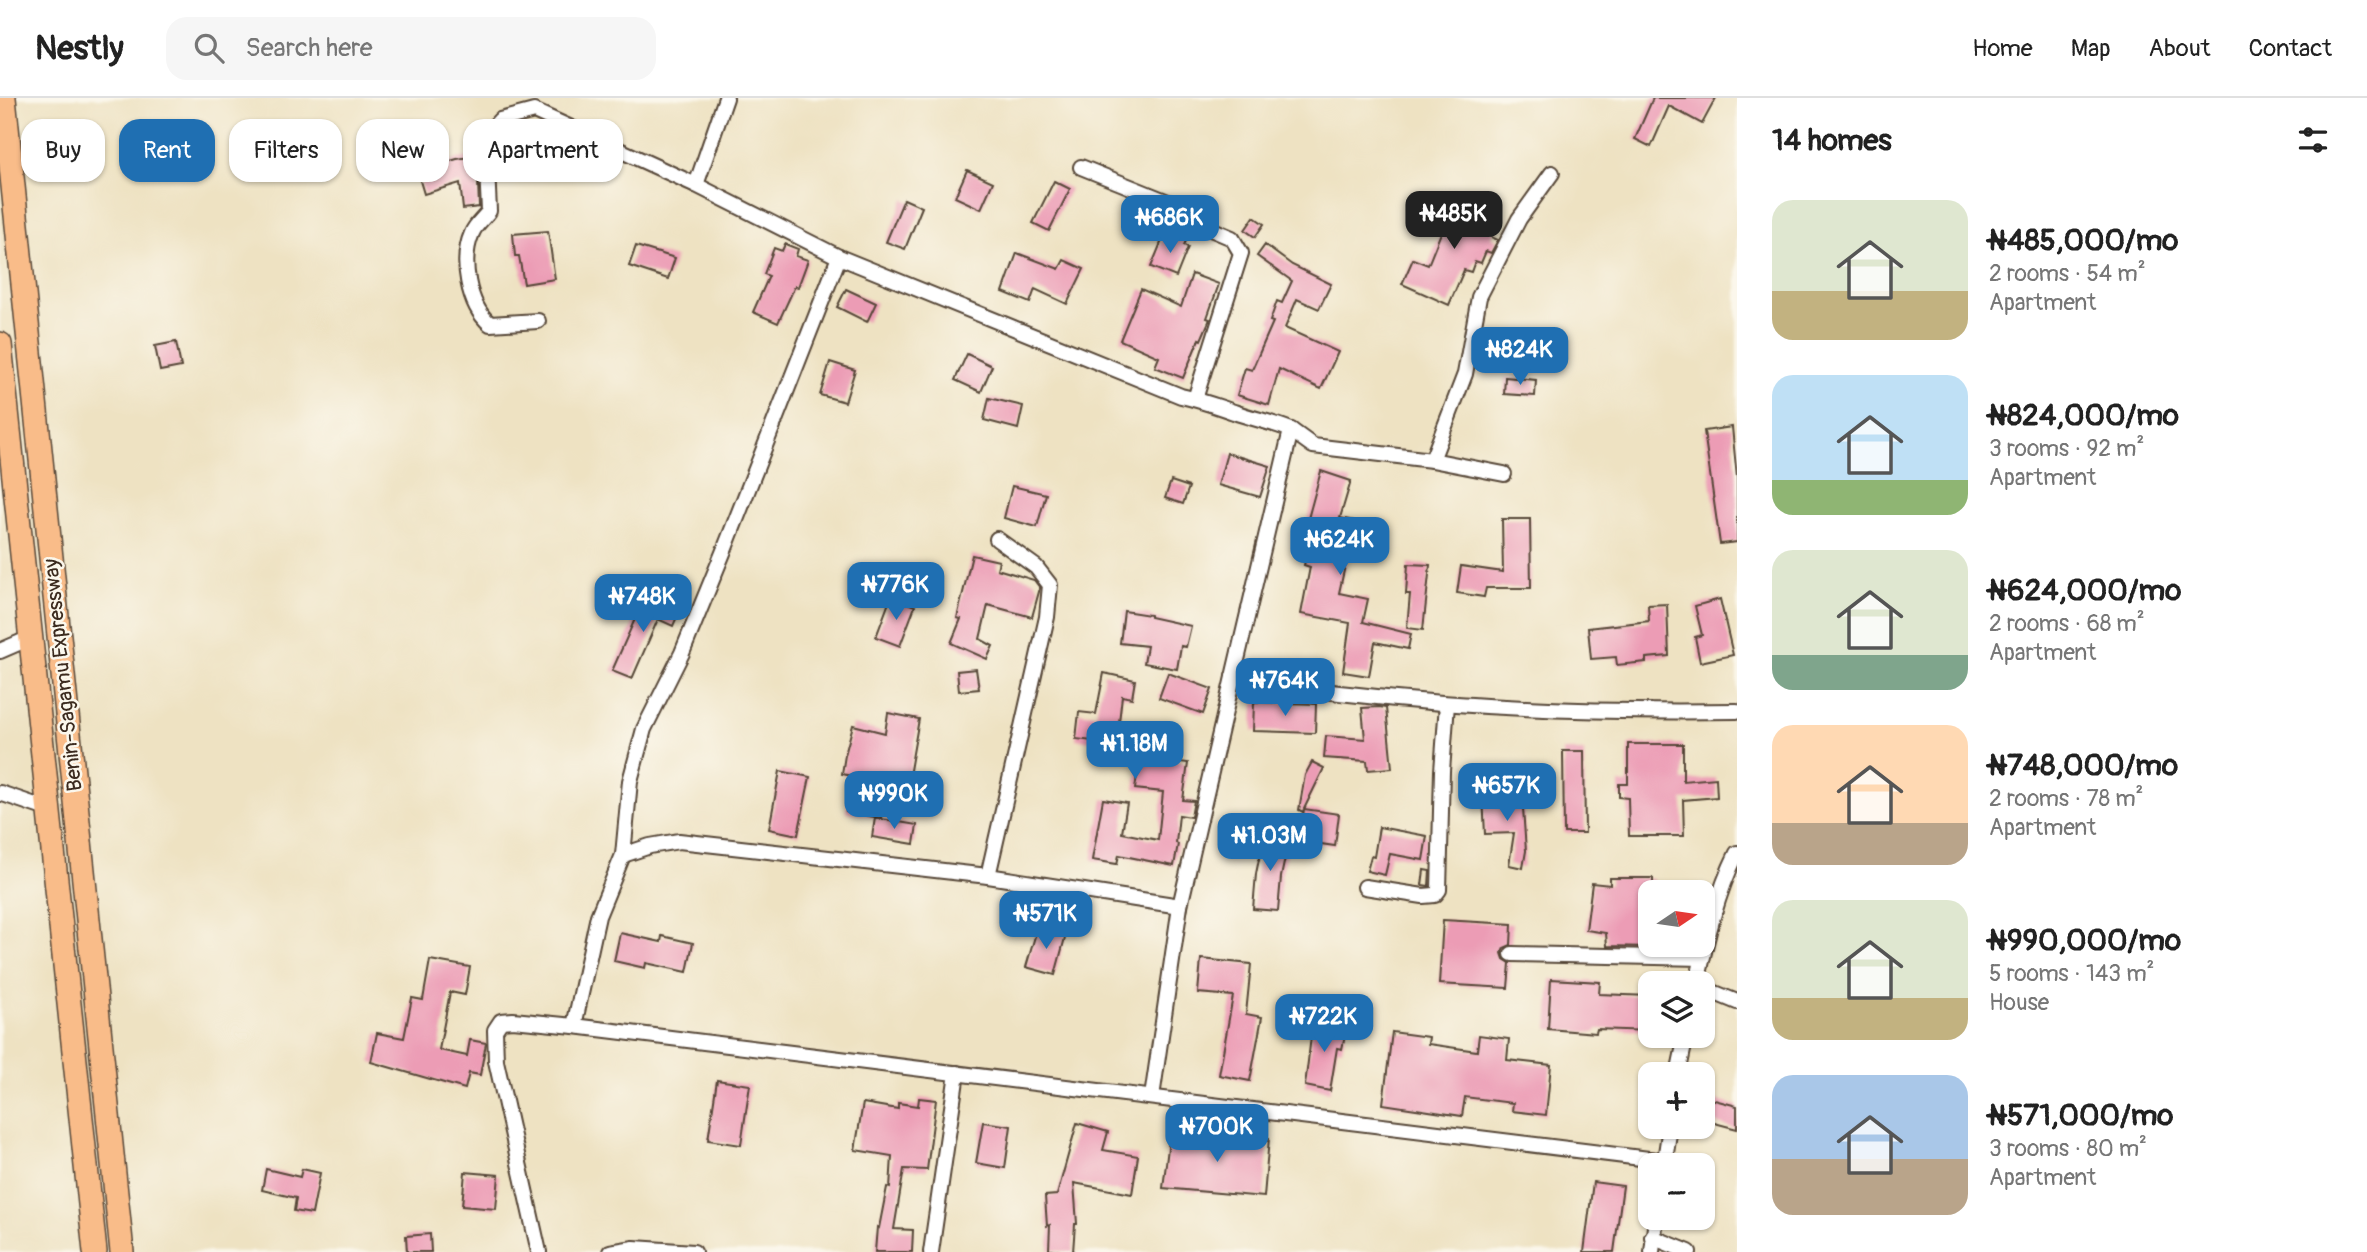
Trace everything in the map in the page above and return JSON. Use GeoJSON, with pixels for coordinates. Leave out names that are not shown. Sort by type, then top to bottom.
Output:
{"type":"FeatureCollection","features":[{"type":"Feature","properties":{"kind":"highway","name":"Benin-Sagamu Expressway"},"geometry":{"type":"LineString","coordinates":[[4,98],[122,1252]]}},
{"type":"Feature","properties":{"kind":"highway","name":"Benin-Sagamu Expressway"},"geometry":{"type":"LineString","coordinates":[[0,344],[95,1252]]}},
{"type":"Feature","properties":{"kind":"street"},"geometry":{"type":"LineString","coordinates":[[696,185],[726,98]]}},
{"type":"Feature","properties":{"kind":"street"},"geometry":{"type":"LineString","coordinates":[[538,321],[490,324],[480,315],[472,295],[466,260],[472,232],[489,211],[486,146],[491,131],[500,120],[534,105],[839,257],[1181,396],[1268,420],[1291,430],[1314,446],[1432,460],[1504,474]]}},
{"type":"Feature","properties":{"kind":"street"},"geometry":{"type":"LineString","coordinates":[[1081,167],[1178,205],[1194,222],[1232,238],[1241,253],[1195,399]]}},
{"type":"Feature","properties":{"kind":"street"},"geometry":{"type":"LineString","coordinates":[[1432,460],[1465,373],[1479,297],[1519,219],[1552,173]]}},
{"type":"Feature","properties":{"kind":"street"},"geometry":{"type":"LineString","coordinates":[[574,1026],[598,916],[623,855],[630,782],[644,729],[682,653],[721,560],[839,257]]}},
{"type":"Feature","properties":{"kind":"street"},"geometry":{"type":"LineString","coordinates":[[1152,1097],[1180,906],[1291,430]]}},
{"type":"Feature","properties":{"kind":"street"},"geometry":{"type":"LineString","coordinates":[[988,876],[1047,617],[1050,585],[1036,567],[997,539]]}},
{"type":"Feature","properties":{"kind":"street"},"geometry":{"type":"LineString","coordinates":[[0,651],[30,638]]}},
{"type":"Feature","properties":{"kind":"street"},"geometry":{"type":"LineString","coordinates":[[1233,677],[1347,694],[1447,704],[1684,712],[1737,711]]}},
{"type":"Feature","properties":{"kind":"street"},"geometry":{"type":"LineString","coordinates":[[1365,887],[1423,896],[1435,895],[1439,890],[1442,771],[1447,704]]}},
{"type":"Feature","properties":{"kind":"street"},"geometry":{"type":"LineString","coordinates":[[0,793],[50,810]]}},
{"type":"Feature","properties":{"kind":"street"},"geometry":{"type":"LineString","coordinates":[[623,855],[650,846],[679,841],[988,876],[1180,906]]}},
{"type":"Feature","properties":{"kind":"street"},"geometry":{"type":"LineString","coordinates":[[1700,971],[1729,868],[1737,853]]}},
{"type":"Feature","properties":{"kind":"street"},"geometry":{"type":"LineString","coordinates":[[1512,954],[1702,958]]}},
{"type":"Feature","properties":{"kind":"street"},"geometry":{"type":"LineString","coordinates":[[1715,993],[1737,1002]]}},
{"type":"Feature","properties":{"kind":"street"},"geometry":{"type":"LineString","coordinates":[[539,1252],[496,1061],[495,1030],[501,1021],[574,1026],[1638,1160]]}},
{"type":"Feature","properties":{"kind":"street"},"geometry":{"type":"LineString","coordinates":[[931,1252],[957,1073]]}},
{"type":"Feature","properties":{"kind":"street"},"geometry":{"type":"LineString","coordinates":[[1652,1252],[1654,1230]]}},
{"type":"Feature","properties":{"kind":"street"},"geometry":{"type":"LineString","coordinates":[[1653,1237],[1689,1252]]}},
{"type":"Feature","properties":{"kind":"street"},"geometry":{"type":"LineString","coordinates":[[610,1252],[634,1248],[694,1252]]}},
{"type":"Feature","properties":{"kind":"building"},"geometry":{"type":"Polygon","coordinates":[[[1653,98],[1716,98],[1702,124],[1669,106],[1651,147],[1635,139],[1653,98]]]}},
{"type":"Feature","properties":{"kind":"building"},"geometry":{"type":"Polygon","coordinates":[[[463,158],[463,182],[478,182],[479,207],[463,209],[460,183],[424,194],[420,182],[449,182],[449,161],[463,158]]]}},
{"type":"Feature","properties":{"kind":"building"},"geometry":{"type":"Polygon","coordinates":[[[967,170],[993,182],[981,209],[955,197],[967,170]]]}},
{"type":"Feature","properties":{"kind":"building"},"geometry":{"type":"Polygon","coordinates":[[[1054,181],[1070,189],[1049,231],[1033,223],[1054,181]]]}},
{"type":"Feature","properties":{"kind":"building"},"geometry":{"type":"Polygon","coordinates":[[[1457,193],[1480,203],[1477,210],[1484,213],[1482,217],[1497,224],[1491,237],[1498,240],[1491,253],[1486,251],[1481,263],[1475,261],[1471,272],[1464,270],[1449,305],[1402,284],[1413,259],[1428,265],[1457,193]]]}},
{"type":"Feature","properties":{"kind":"building"},"geometry":{"type":"Polygon","coordinates":[[[904,199],[922,207],[905,249],[886,242],[904,199]]]}},
{"type":"Feature","properties":{"kind":"building"},"geometry":{"type":"Polygon","coordinates":[[[1254,217],[1264,224],[1255,237],[1245,230],[1254,217]]]}},
{"type":"Feature","properties":{"kind":"building"},"geometry":{"type":"Polygon","coordinates":[[[548,231],[555,279],[524,284],[519,256],[515,256],[513,234],[548,231]]]}},
{"type":"Feature","properties":{"kind":"building"},"geometry":{"type":"Polygon","coordinates":[[[1165,233],[1186,241],[1184,245],[1188,247],[1176,277],[1151,267],[1165,233]]]}},
{"type":"Feature","properties":{"kind":"building"},"geometry":{"type":"Polygon","coordinates":[[[785,244],[798,249],[796,256],[808,260],[798,287],[795,286],[778,323],[753,312],[769,276],[764,274],[774,248],[782,251],[785,244]]]}},
{"type":"Feature","properties":{"kind":"building"},"geometry":{"type":"Polygon","coordinates":[[[1265,245],[1292,265],[1331,284],[1319,309],[1297,299],[1285,328],[1338,352],[1321,389],[1279,369],[1269,405],[1237,395],[1245,368],[1252,370],[1273,322],[1270,321],[1277,301],[1282,303],[1292,281],[1257,256],[1265,245]]]}},
{"type":"Feature","properties":{"kind":"building"},"geometry":{"type":"Polygon","coordinates":[[[636,246],[675,258],[668,279],[629,266],[636,246]]]}},
{"type":"Feature","properties":{"kind":"building"},"geometry":{"type":"Polygon","coordinates":[[[1017,253],[1059,269],[1064,260],[1084,269],[1067,304],[1035,289],[1030,303],[1003,292],[1017,253]]]}},
{"type":"Feature","properties":{"kind":"building"},"geometry":{"type":"Polygon","coordinates":[[[1192,274],[1219,284],[1207,318],[1210,319],[1183,378],[1155,367],[1159,357],[1120,340],[1141,289],[1181,307],[1192,274]]]}},
{"type":"Feature","properties":{"kind":"building"},"geometry":{"type":"Polygon","coordinates":[[[846,289],[876,303],[867,322],[837,307],[846,289]]]}},
{"type":"Feature","properties":{"kind":"building"},"geometry":{"type":"Polygon","coordinates":[[[176,342],[181,367],[160,371],[155,346],[176,342]]]}},
{"type":"Feature","properties":{"kind":"building"},"geometry":{"type":"Polygon","coordinates":[[[967,354],[992,366],[981,392],[955,380],[967,354]]]}},
{"type":"Feature","properties":{"kind":"building"},"geometry":{"type":"Polygon","coordinates":[[[830,362],[855,370],[845,402],[820,395],[830,362]]]}},
{"type":"Feature","properties":{"kind":"building"},"geometry":{"type":"Polygon","coordinates":[[[1505,377],[1536,380],[1535,396],[1504,394],[1505,377]]]}},
{"type":"Feature","properties":{"kind":"building"},"geometry":{"type":"Polygon","coordinates":[[[989,398],[1023,406],[1018,429],[984,420],[989,398]]]}},
{"type":"Feature","properties":{"kind":"building"},"geometry":{"type":"Polygon","coordinates":[[[1732,427],[1737,478],[1737,542],[1720,544],[1704,431],[1732,427]]]}},
{"type":"Feature","properties":{"kind":"building"},"geometry":{"type":"Polygon","coordinates":[[[1227,453],[1270,466],[1260,497],[1218,485],[1227,453]]]}},
{"type":"Feature","properties":{"kind":"building"},"geometry":{"type":"Polygon","coordinates":[[[1321,471],[1351,481],[1340,518],[1355,521],[1339,593],[1368,599],[1363,622],[1411,634],[1408,649],[1375,642],[1369,676],[1343,672],[1350,623],[1301,614],[1310,567],[1304,565],[1311,538],[1303,537],[1321,471]]]}},
{"type":"Feature","properties":{"kind":"building"},"geometry":{"type":"Polygon","coordinates":[[[1171,481],[1189,487],[1183,504],[1165,498],[1171,481]]]}},
{"type":"Feature","properties":{"kind":"building"},"geometry":{"type":"Polygon","coordinates":[[[1012,486],[1046,494],[1037,527],[1004,518],[1012,486]]]}},
{"type":"Feature","properties":{"kind":"building"},"geometry":{"type":"Polygon","coordinates":[[[1502,519],[1530,519],[1531,588],[1486,588],[1484,597],[1457,593],[1461,566],[1503,572],[1502,519]]]}},
{"type":"Feature","properties":{"kind":"building"},"geometry":{"type":"Polygon","coordinates":[[[972,555],[999,561],[997,569],[1034,580],[1040,588],[1032,617],[988,605],[980,639],[993,646],[987,659],[951,643],[961,619],[957,618],[972,555]]]}},
{"type":"Feature","properties":{"kind":"building"},"geometry":{"type":"Polygon","coordinates":[[[1408,564],[1430,565],[1423,630],[1407,628],[1410,594],[1406,594],[1408,564]]]}},
{"type":"Feature","properties":{"kind":"building"},"geometry":{"type":"Polygon","coordinates":[[[646,594],[680,610],[673,626],[658,619],[632,679],[612,671],[646,594]]]}},
{"type":"Feature","properties":{"kind":"building"},"geometry":{"type":"Polygon","coordinates":[[[891,597],[915,606],[900,646],[876,637],[891,597]]]}},
{"type":"Feature","properties":{"kind":"building"},"geometry":{"type":"Polygon","coordinates":[[[1720,599],[1733,655],[1700,662],[1695,637],[1702,635],[1695,606],[1720,599]]]}},
{"type":"Feature","properties":{"kind":"building"},"geometry":{"type":"Polygon","coordinates":[[[1667,604],[1669,656],[1617,665],[1616,657],[1591,659],[1588,628],[1649,621],[1648,605],[1667,604]]]}},
{"type":"Feature","properties":{"kind":"building"},"geometry":{"type":"Polygon","coordinates":[[[1124,611],[1191,626],[1186,647],[1181,646],[1177,669],[1144,663],[1147,646],[1120,643],[1124,611]]]}},
{"type":"Feature","properties":{"kind":"building"},"geometry":{"type":"Polygon","coordinates":[[[976,669],[979,689],[959,691],[957,671],[976,669]]]}},
{"type":"Feature","properties":{"kind":"building"},"geometry":{"type":"Polygon","coordinates":[[[1104,673],[1135,680],[1132,698],[1122,696],[1119,722],[1157,728],[1151,758],[1188,763],[1183,800],[1194,801],[1191,817],[1179,815],[1174,866],[1119,855],[1117,864],[1092,860],[1103,799],[1127,803],[1122,833],[1158,840],[1163,792],[1135,789],[1141,747],[1076,739],[1079,712],[1096,714],[1104,673]]]}},
{"type":"Feature","properties":{"kind":"building"},"geometry":{"type":"Polygon","coordinates":[[[1168,673],[1212,689],[1203,714],[1159,698],[1168,673]]]}},
{"type":"Feature","properties":{"kind":"building"},"geometry":{"type":"Polygon","coordinates":[[[1254,702],[1316,704],[1315,733],[1253,731],[1254,702]]]}},
{"type":"Feature","properties":{"kind":"building"},"geometry":{"type":"Polygon","coordinates":[[[1362,708],[1386,708],[1392,768],[1368,770],[1367,761],[1324,758],[1326,736],[1365,739],[1362,708]]]}},
{"type":"Feature","properties":{"kind":"building"},"geometry":{"type":"Polygon","coordinates":[[[888,713],[919,719],[906,793],[886,789],[881,818],[846,812],[852,776],[842,774],[853,725],[885,733],[888,713]]]}},
{"type":"Feature","properties":{"kind":"building"},"geometry":{"type":"Polygon","coordinates":[[[1628,744],[1683,744],[1683,781],[1716,778],[1717,797],[1683,800],[1684,836],[1629,836],[1628,798],[1619,797],[1619,784],[1628,784],[1628,744]]]}},
{"type":"Feature","properties":{"kind":"building"},"geometry":{"type":"Polygon","coordinates":[[[1563,751],[1584,751],[1585,833],[1564,833],[1563,751]]]}},
{"type":"Feature","properties":{"kind":"building"},"geometry":{"type":"Polygon","coordinates":[[[1312,762],[1324,768],[1303,812],[1299,810],[1305,775],[1312,762]]]}},
{"type":"Feature","properties":{"kind":"building"},"geometry":{"type":"Polygon","coordinates":[[[780,771],[810,777],[798,835],[769,829],[780,771]]]}},
{"type":"Feature","properties":{"kind":"building"},"geometry":{"type":"Polygon","coordinates":[[[1522,794],[1526,851],[1523,868],[1509,865],[1514,833],[1485,834],[1483,796],[1522,794]]]}},
{"type":"Feature","properties":{"kind":"building"},"geometry":{"type":"Polygon","coordinates":[[[1304,809],[1339,814],[1335,846],[1300,841],[1304,809]]]}},
{"type":"Feature","properties":{"kind":"building"},"geometry":{"type":"Polygon","coordinates":[[[875,818],[917,825],[914,844],[872,837],[875,818]]]}},
{"type":"Feature","properties":{"kind":"building"},"geometry":{"type":"Polygon","coordinates":[[[1379,827],[1427,836],[1423,860],[1390,854],[1385,875],[1367,871],[1371,856],[1374,857],[1379,827]]]}},
{"type":"Feature","properties":{"kind":"building"},"geometry":{"type":"Polygon","coordinates":[[[1264,834],[1289,839],[1281,877],[1278,911],[1253,909],[1256,874],[1264,834]]]}},
{"type":"Feature","properties":{"kind":"building"},"geometry":{"type":"Polygon","coordinates":[[[1424,870],[1430,871],[1429,886],[1422,885],[1424,870]]]}},
{"type":"Feature","properties":{"kind":"building"},"geometry":{"type":"Polygon","coordinates":[[[1610,878],[1653,878],[1638,880],[1638,947],[1607,946],[1606,933],[1586,930],[1592,883],[1610,885],[1610,878]]]}},
{"type":"Feature","properties":{"kind":"building"},"geometry":{"type":"Polygon","coordinates":[[[1443,920],[1512,924],[1511,945],[1504,948],[1502,953],[1504,959],[1510,963],[1508,988],[1439,984],[1443,920]]]}},
{"type":"Feature","properties":{"kind":"building"},"geometry":{"type":"Polygon","coordinates":[[[1038,926],[1066,934],[1055,975],[1026,967],[1038,926]]]}},
{"type":"Feature","properties":{"kind":"building"},"geometry":{"type":"Polygon","coordinates":[[[620,933],[661,942],[662,936],[693,943],[687,972],[646,963],[645,968],[614,961],[620,933]]]}},
{"type":"Feature","properties":{"kind":"building"},"geometry":{"type":"Polygon","coordinates":[[[1201,959],[1251,964],[1246,1014],[1262,1017],[1250,1081],[1219,1075],[1233,996],[1198,993],[1201,959]]]}},
{"type":"Feature","properties":{"kind":"building"},"geometry":{"type":"Polygon","coordinates":[[[430,960],[470,967],[465,995],[450,992],[439,1050],[467,1056],[470,1040],[486,1043],[480,1075],[469,1073],[465,1089],[371,1062],[377,1033],[404,1038],[412,998],[423,1000],[430,960]]]}},
{"type":"Feature","properties":{"kind":"building"},"geometry":{"type":"Polygon","coordinates":[[[1551,979],[1600,982],[1599,994],[1638,996],[1638,1031],[1597,1029],[1596,1033],[1548,1029],[1551,979]]]}},
{"type":"Feature","properties":{"kind":"building"},"geometry":{"type":"Polygon","coordinates":[[[1313,1020],[1347,1026],[1342,1049],[1337,1048],[1330,1091],[1305,1086],[1313,1020]]]}},
{"type":"Feature","properties":{"kind":"building"},"geometry":{"type":"Polygon","coordinates":[[[1392,1032],[1429,1037],[1428,1044],[1477,1051],[1479,1035],[1509,1039],[1507,1060],[1551,1065],[1546,1115],[1512,1111],[1513,1103],[1465,1097],[1462,1116],[1383,1104],[1392,1032]]]}},
{"type":"Feature","properties":{"kind":"building"},"geometry":{"type":"Polygon","coordinates":[[[717,1080],[750,1085],[741,1145],[708,1140],[717,1080]]]}},
{"type":"Feature","properties":{"kind":"building"},"geometry":{"type":"Polygon","coordinates":[[[919,1098],[936,1100],[927,1170],[904,1169],[894,1229],[913,1230],[912,1252],[875,1252],[877,1227],[879,1228],[887,1187],[890,1188],[892,1156],[855,1150],[863,1103],[898,1109],[898,1103],[918,1106],[919,1098]]]}},
{"type":"Feature","properties":{"kind":"building"},"geometry":{"type":"Polygon","coordinates":[[[1715,1100],[1737,1106],[1737,1129],[1715,1123],[1715,1100]]]}},
{"type":"Feature","properties":{"kind":"building"},"geometry":{"type":"Polygon","coordinates":[[[983,1122],[1011,1126],[1005,1168],[976,1163],[983,1122]]]}},
{"type":"Feature","properties":{"kind":"building"},"geometry":{"type":"Polygon","coordinates":[[[1077,1123],[1108,1132],[1103,1150],[1138,1156],[1132,1194],[1074,1183],[1077,1224],[1073,1252],[1049,1250],[1050,1225],[1047,1226],[1045,1196],[1057,1195],[1077,1123]]]}},
{"type":"Feature","properties":{"kind":"building"},"geometry":{"type":"Polygon","coordinates":[[[1170,1132],[1211,1138],[1212,1133],[1269,1138],[1264,1197],[1163,1188],[1170,1132]]]}},
{"type":"Feature","properties":{"kind":"building"},"geometry":{"type":"Polygon","coordinates":[[[266,1169],[300,1177],[302,1169],[320,1173],[312,1214],[294,1211],[296,1198],[262,1190],[266,1169]]]}},
{"type":"Feature","properties":{"kind":"building"},"geometry":{"type":"Polygon","coordinates":[[[465,1172],[499,1175],[496,1209],[462,1206],[465,1172]]]}},
{"type":"Feature","properties":{"kind":"building"},"geometry":{"type":"Polygon","coordinates":[[[1593,1182],[1623,1186],[1614,1252],[1584,1252],[1593,1182]]]}},
{"type":"Feature","properties":{"kind":"building"},"geometry":{"type":"Polygon","coordinates":[[[430,1234],[431,1252],[407,1252],[406,1236],[430,1234]]]}}]}
